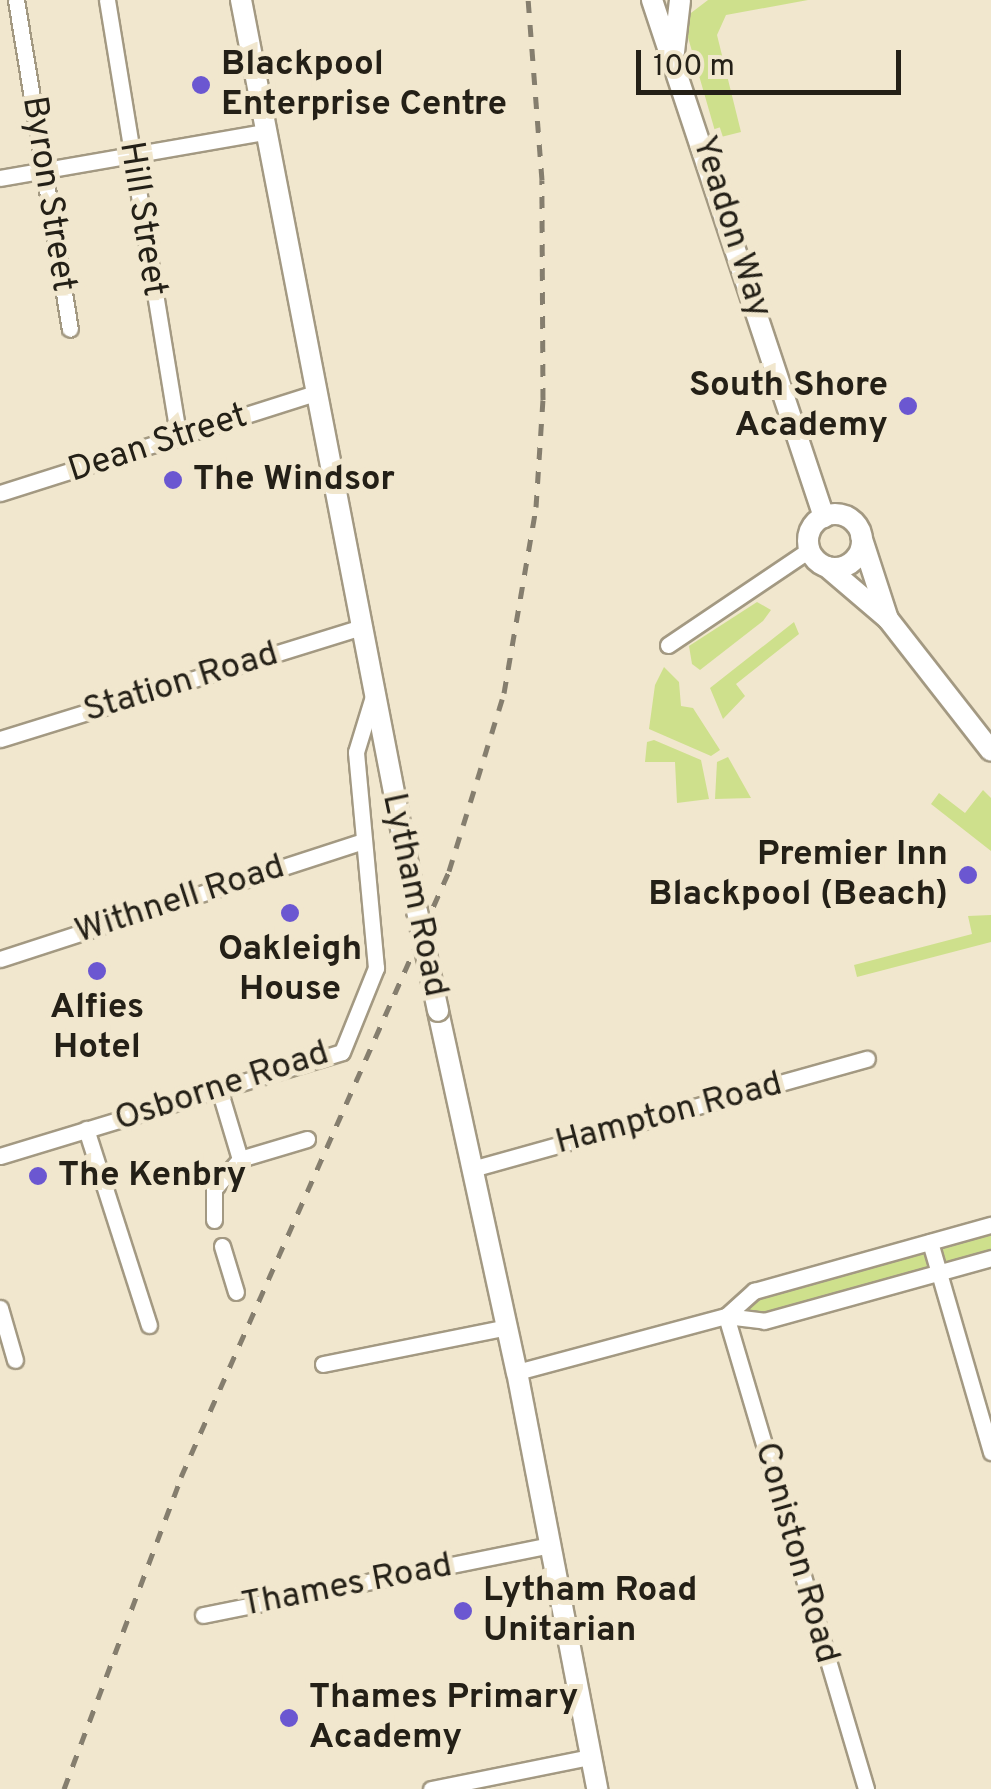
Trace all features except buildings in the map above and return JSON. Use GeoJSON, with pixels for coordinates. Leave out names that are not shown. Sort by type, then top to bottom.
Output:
{"type":"FeatureCollection","features":[{"type":"Feature","properties":{"kind":"main road","name":"Lytham Road"},"geometry":{"type":"LineString","coordinates":[[241,0],[263,132],[411,880],[518,1372],[597,1789]]}},
{"type":"Feature","properties":{"kind":"main road","name":"Yeadon Way"},"geometry":{"type":"LineString","coordinates":[[652,0],[674,52],[824,517]]}},
{"type":"Feature","properties":{"kind":"main road","name":"Yeadon Way"},"geometry":{"type":"LineString","coordinates":[[674,0],[674,52]]}},
{"type":"Feature","properties":{"kind":"main road"},"geometry":{"type":"LineString","coordinates":[[888,619],[860,531],[849,518],[824,517],[809,534],[809,550],[888,619],[991,751]]}},
{"type":"Feature","properties":{"kind":"main road"},"geometry":{"type":"LineString","coordinates":[[827,567],[852,562],[860,548],[860,531]]}},
{"type":"Feature","properties":{"kind":"street","name":"Byron Street"},"geometry":{"type":"LineString","coordinates":[[16,0],[70,328]]}},
{"type":"Feature","properties":{"kind":"street","name":"Hill Street"},"geometry":{"type":"LineString","coordinates":[[107,0],[179,438]]}},
{"type":"Feature","properties":{"kind":"street"},"geometry":{"type":"LineString","coordinates":[[0,178],[263,132]]}},
{"type":"Feature","properties":{"kind":"street","name":"Dean Street"},"geometry":{"type":"LineString","coordinates":[[1,488],[316,394]]}},
{"type":"Feature","properties":{"kind":"street"},"geometry":{"type":"LineString","coordinates":[[668,645],[809,550]]}},
{"type":"Feature","properties":{"kind":"street","name":"Station Road"},"geometry":{"type":"LineString","coordinates":[[0,739],[362,627]]}},
{"type":"Feature","properties":{"kind":"street"},"geometry":{"type":"LineString","coordinates":[[360,842],[356,752],[374,692]]}},
{"type":"Feature","properties":{"kind":"street","name":"Osborne Road"},"geometry":{"type":"LineString","coordinates":[[0,1156],[342,1052],[376,968],[360,842]]}},
{"type":"Feature","properties":{"kind":"street","name":"Withnell Road"},"geometry":{"type":"LineString","coordinates":[[0,959],[360,842]]}},
{"type":"Feature","properties":{"kind":"street","name":"Hampton Road"},"geometry":{"type":"LineString","coordinates":[[472,1169],[867,1059]]}},
{"type":"Feature","properties":{"kind":"street"},"geometry":{"type":"LineString","coordinates":[[219,1089],[240,1159]]}},
{"type":"Feature","properties":{"kind":"street"},"geometry":{"type":"LineString","coordinates":[[86,1130],[149,1325]]}},
{"type":"Feature","properties":{"kind":"street"},"geometry":{"type":"LineString","coordinates":[[214,1220],[214,1189],[240,1159],[308,1139]]}},
{"type":"Feature","properties":{"kind":"street"},"geometry":{"type":"LineString","coordinates":[[726,1316],[754,1291],[991,1225]]}},
{"type":"Feature","properties":{"kind":"street"},"geometry":{"type":"LineString","coordinates":[[930,1242],[991,1452]]}},
{"type":"Feature","properties":{"kind":"street"},"geometry":{"type":"LineString","coordinates":[[222,1246],[236,1292]]}},
{"type":"Feature","properties":{"kind":"street"},"geometry":{"type":"LineString","coordinates":[[518,1372],[726,1316],[764,1321],[991,1258]]}},
{"type":"Feature","properties":{"kind":"street"},"geometry":{"type":"LineString","coordinates":[[0,1308],[15,1360]]}},
{"type":"Feature","properties":{"kind":"street","name":"Coniston Road"},"geometry":{"type":"LineString","coordinates":[[726,1316],[866,1789]]}},
{"type":"Feature","properties":{"kind":"street"},"geometry":{"type":"LineString","coordinates":[[323,1364],[508,1327]]}},
{"type":"Feature","properties":{"kind":"street","name":"Thames Road"},"geometry":{"type":"LineString","coordinates":[[203,1615],[550,1545]]}},
{"type":"Feature","properties":{"kind":"street"},"geometry":{"type":"LineString","coordinates":[[431,1789],[590,1756]]}},
{"type":"Feature","properties":{"kind":"green space"},"geometry":{"type":"Polygon","coordinates":[[[708,0],[808,0],[726,15],[717,35],[741,132],[717,138],[685,27],[687,16],[708,0]]]}},
{"type":"Feature","properties":{"kind":"green space"},"geometry":{"type":"Polygon","coordinates":[[[757,602],[771,610],[763,621],[700,670],[692,664],[689,646],[757,602]]]}},
{"type":"Feature","properties":{"kind":"green space"},"geometry":{"type":"Polygon","coordinates":[[[794,622],[799,634],[736,684],[745,696],[723,719],[710,688],[794,622]]]}},
{"type":"Feature","properties":{"kind":"green space"},"geometry":{"type":"Polygon","coordinates":[[[664,667],[679,682],[681,706],[693,708],[720,750],[711,756],[649,729],[655,685],[664,667]]]}},
{"type":"Feature","properties":{"kind":"green space"},"geometry":{"type":"Polygon","coordinates":[[[654,740],[701,760],[709,799],[677,803],[675,762],[645,762],[647,742],[654,740]]]}},
{"type":"Feature","properties":{"kind":"green space"},"geometry":{"type":"Polygon","coordinates":[[[728,757],[751,798],[715,799],[717,762],[728,757]]]}},
{"type":"Feature","properties":{"kind":"green space"},"geometry":{"type":"Polygon","coordinates":[[[983,790],[991,798],[991,851],[931,804],[939,793],[965,813],[983,790]]]}},
{"type":"Feature","properties":{"kind":"green space"},"geometry":{"type":"Polygon","coordinates":[[[991,915],[991,942],[857,977],[854,965],[972,934],[968,916],[991,915]]]}},
{"type":"Feature","properties":{"kind":"green space"},"geometry":{"type":"Polygon","coordinates":[[[991,1225],[991,1258],[764,1321],[726,1316],[739,1301],[991,1225]]]}},
{"type":"Feature","properties":{"kind":"railway"},"geometry":{"type":"LineString","coordinates":[[64,1789],[181,1477],[449,871],[504,693],[536,507],[543,400],[542,180],[528,0]]}},
{"type":"Feature","properties":{"kind":"place","name":"Blackpool Enterprise Centre"},"geometry":{"type":"Point","coordinates":[201,85]}},
{"type":"Feature","properties":{"kind":"place","name":"South Shore Academy"},"geometry":{"type":"Point","coordinates":[908,406]}},
{"type":"Feature","properties":{"kind":"place","name":"The Windsor"},"geometry":{"type":"Point","coordinates":[173,480]}},
{"type":"Feature","properties":{"kind":"place","name":"Premier Inn Blackpool (Beach)"},"geometry":{"type":"Point","coordinates":[968,875]}},
{"type":"Feature","properties":{"kind":"place","name":"Oakleigh House"},"geometry":{"type":"Point","coordinates":[290,913]}},
{"type":"Feature","properties":{"kind":"place","name":"Alfies Hotel"},"geometry":{"type":"Point","coordinates":[97,971]}},
{"type":"Feature","properties":{"kind":"place","name":"The Kenbry"},"geometry":{"type":"Point","coordinates":[38,1176]}},
{"type":"Feature","properties":{"kind":"place","name":"Lytham Road Unitarian"},"geometry":{"type":"Point","coordinates":[463,1611]}},
{"type":"Feature","properties":{"kind":"place","name":"Thames Primary Academy"},"geometry":{"type":"Point","coordinates":[289,1718]}}]}
